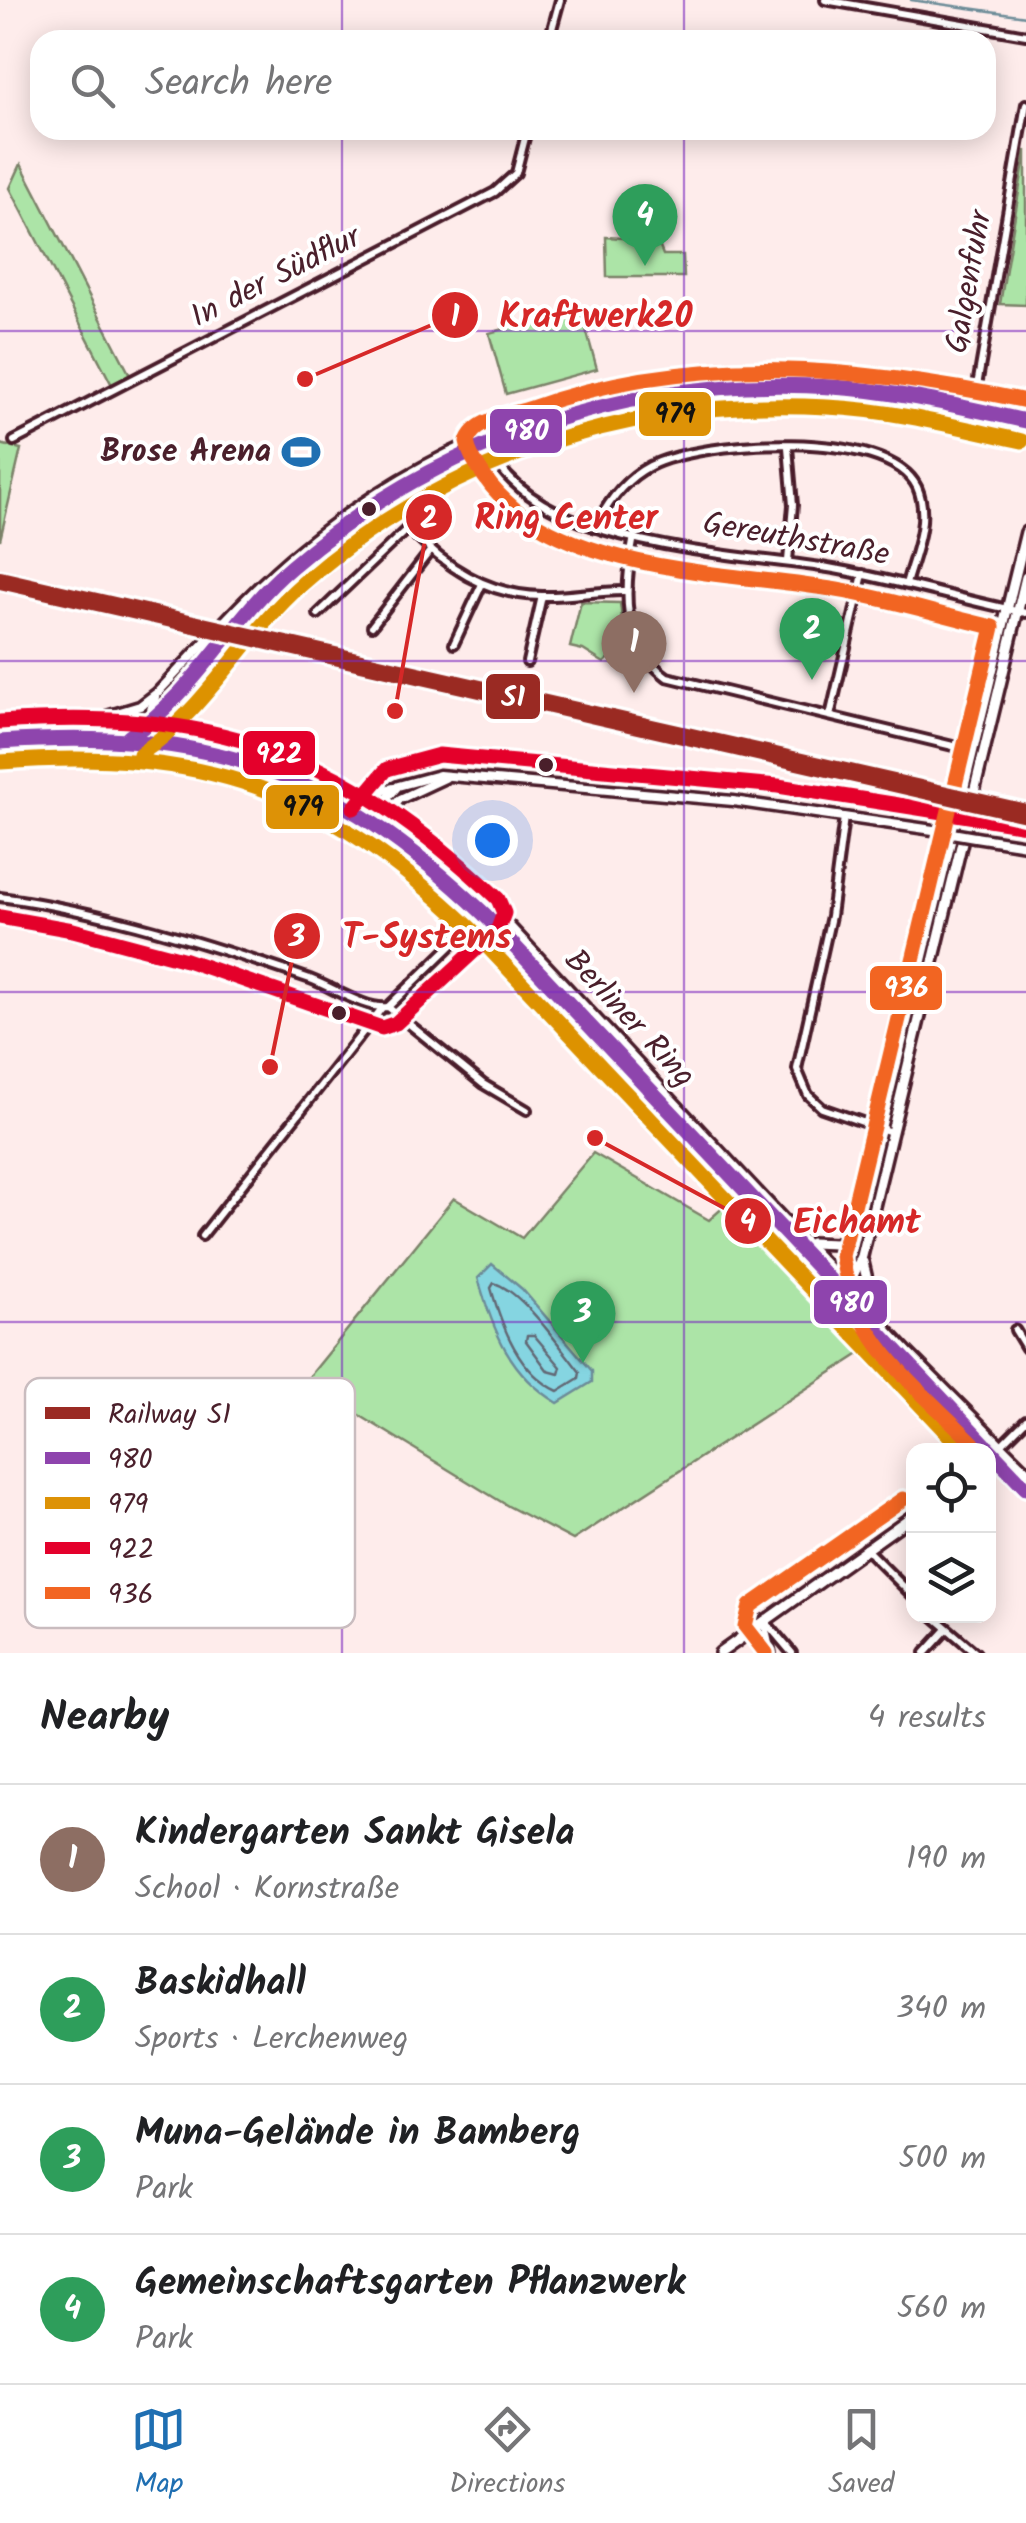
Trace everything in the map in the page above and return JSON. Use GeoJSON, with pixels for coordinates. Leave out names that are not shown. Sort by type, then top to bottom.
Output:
{"type":"FeatureCollection","features":[{"type":"Feature","properties":{"kind":"main road"},"geometry":{"type":"LineString","coordinates":[[1017,612],[1026,532]]}},
{"type":"Feature","properties":{"kind":"main road"},"geometry":{"type":"LineString","coordinates":[[846,1299],[843,1280],[886,1131],[1026,576]]}},
{"type":"Feature","properties":{"kind":"main road","name":"Berliner Ring"},"geometry":{"type":"LineString","coordinates":[[0,728],[92,720],[184,728],[273,754],[337,787],[488,911],[1026,1472]]}},
{"type":"Feature","properties":{"kind":"main road","name":"Berliner Ring"},"geometry":{"type":"LineString","coordinates":[[0,742],[129,738],[165,742],[268,769],[376,819]]}},
{"type":"Feature","properties":{"kind":"main road","name":"Berliner Ring"},"geometry":{"type":"LineString","coordinates":[[488,911],[980,1443]]}},
{"type":"Feature","properties":{"kind":"main road"},"geometry":{"type":"LineString","coordinates":[[828,1280],[853,1276],[862,1256],[886,1131]]}},
{"type":"Feature","properties":{"kind":"main road"},"geometry":{"type":"LineString","coordinates":[[804,1239],[821,1247],[836,1244],[859,1224]]}},
{"type":"Feature","properties":{"kind":"main road"},"geometry":{"type":"LineString","coordinates":[[862,1256],[868,1292],[879,1322]]}},
{"type":"Feature","properties":{"kind":"main road"},"geometry":{"type":"LineString","coordinates":[[996,1450],[1002,1444]]}},
{"type":"Feature","properties":{"kind":"main road","name":"Berliner Ring"},"geometry":{"type":"LineString","coordinates":[[996,1460],[1026,1488]]}},
{"type":"Feature","properties":{"kind":"main road"},"geometry":{"type":"LineString","coordinates":[[720,1653],[906,1521]]}},
{"type":"Feature","properties":{"kind":"street"},"geometry":{"type":"LineString","coordinates":[[551,30],[560,0]]}},
{"type":"Feature","properties":{"kind":"street"},"geometry":{"type":"LineString","coordinates":[[825,0],[1026,35]]}},
{"type":"Feature","properties":{"kind":"street","name":"Galgenfuhr"},"geometry":{"type":"LineString","coordinates":[[974,404],[1026,104]]}},
{"type":"Feature","properties":{"kind":"street","name":"In der Südflur"},"geometry":{"type":"LineString","coordinates":[[14,440],[495,192],[521,162],[525,140]]}},
{"type":"Feature","properties":{"kind":"street"},"geometry":{"type":"LineString","coordinates":[[92,720],[140,706],[157,693],[266,579],[321,533],[412,472],[519,423],[624,393],[728,379],[830,378],[974,404],[1026,421]]}},
{"type":"Feature","properties":{"kind":"street"},"geometry":{"type":"LineString","coordinates":[[129,738],[149,724],[260,597],[307,553],[393,492],[487,444],[532,426],[628,399],[716,386],[831,386],[1026,411]]}},
{"type":"Feature","properties":{"kind":"street","name":"Gereuthstraße"},"geometry":{"type":"LineString","coordinates":[[487,444],[496,462],[527,492],[595,528],[862,574],[1017,612]]}},
{"type":"Feature","properties":{"kind":"street"},"geometry":{"type":"LineString","coordinates":[[595,528],[620,488],[663,460],[734,447],[858,450],[883,457],[906,472],[916,486],[922,516],[906,584]]}},
{"type":"Feature","properties":{"kind":"street"},"geometry":{"type":"LineString","coordinates":[[788,447],[793,504],[788,561]]}},
{"type":"Feature","properties":{"kind":"street"},"geometry":{"type":"LineString","coordinates":[[318,614],[408,528],[430,551],[482,584],[542,596],[628,591]]}},
{"type":"Feature","properties":{"kind":"street"},"geometry":{"type":"LineString","coordinates":[[634,536],[628,591],[632,634],[642,654],[667,676],[956,746]]}},
{"type":"Feature","properties":{"kind":"street"},"geometry":{"type":"LineString","coordinates":[[372,626],[430,551]]}},
{"type":"Feature","properties":{"kind":"street"},"geometry":{"type":"LineString","coordinates":[[830,716],[862,574]]}},
{"type":"Feature","properties":{"kind":"street"},"geometry":{"type":"LineString","coordinates":[[454,644],[482,584]]}},
{"type":"Feature","properties":{"kind":"street"},"geometry":{"type":"LineString","coordinates":[[527,662],[542,596]]}},
{"type":"Feature","properties":{"kind":"street"},"geometry":{"type":"LineString","coordinates":[[176,692],[173,711],[184,728]]}},
{"type":"Feature","properties":{"kind":"street"},"geometry":{"type":"LineString","coordinates":[[157,693],[148,712],[149,724],[165,742]]}},
{"type":"Feature","properties":{"kind":"street"},"geometry":{"type":"LineString","coordinates":[[337,787],[375,792],[427,776],[450,776],[844,816],[1026,845]]}},
{"type":"Feature","properties":{"kind":"street"},"geometry":{"type":"LineString","coordinates":[[376,819],[413,790],[450,776]]}},
{"type":"Feature","properties":{"kind":"street"},"geometry":{"type":"LineString","coordinates":[[376,819],[398,786]]}},
{"type":"Feature","properties":{"kind":"street"},"geometry":{"type":"LineString","coordinates":[[844,816],[831,916],[797,1070],[816,1104],[886,1131]]}},
{"type":"Feature","properties":{"kind":"street"},"geometry":{"type":"LineString","coordinates":[[0,897],[66,909],[200,946],[298,975],[385,1008],[483,1084],[526,1110]]}},
{"type":"Feature","properties":{"kind":"street"},"geometry":{"type":"LineString","coordinates":[[202,1236],[385,1008],[488,911]]}},
{"type":"Feature","properties":{"kind":"street"},"geometry":{"type":"LineString","coordinates":[[1014,1330],[1026,1348]]}},
{"type":"Feature","properties":{"kind":"street"},"geometry":{"type":"LineString","coordinates":[[1002,1444],[1026,1420]]}},
{"type":"Feature","properties":{"kind":"street"},"geometry":{"type":"LineString","coordinates":[[866,1548],[906,1589]]}},
{"type":"Feature","properties":{"kind":"street"},"geometry":{"type":"LineString","coordinates":[[764,1620],[770,1653]]}},
{"type":"Feature","properties":{"kind":"street"},"geometry":{"type":"LineString","coordinates":[[764,1620],[792,1653]]}},
{"type":"Feature","properties":{"kind":"street"},"geometry":{"type":"LineString","coordinates":[[940,1623],[976,1653]]}},
{"type":"Feature","properties":{"kind":"street"},"geometry":{"type":"LineString","coordinates":[[926,1653],[947,1629]]}},
{"type":"Feature","properties":{"kind":"green space"},"geometry":{"type":"Polygon","coordinates":[[[1026,150],[1026,305],[1000,304],[1026,150]]]}},
{"type":"Feature","properties":{"kind":"green space"},"geometry":{"type":"Polygon","coordinates":[[[21,164],[130,375],[112,385],[10,188],[21,164]]]}},
{"type":"Feature","properties":{"kind":"green space"},"geometry":{"type":"Polygon","coordinates":[[[606,237],[657,240],[663,255],[683,255],[684,277],[607,277],[606,237]]]}},
{"type":"Feature","properties":{"kind":"green space"},"geometry":{"type":"Polygon","coordinates":[[[580,308],[597,369],[506,394],[489,333],[580,308]]]}},
{"type":"Feature","properties":{"kind":"green space"},"geometry":{"type":"Polygon","coordinates":[[[0,444],[21,449],[0,540],[0,444]]]}},
{"type":"Feature","properties":{"kind":"green space"},"geometry":{"type":"Polygon","coordinates":[[[581,602],[620,603],[625,643],[604,663],[570,647],[581,602]]]}},
{"type":"Feature","properties":{"kind":"green space"},"geometry":{"type":"Polygon","coordinates":[[[593,1153],[709,1220],[736,1196],[875,1344],[573,1540],[508,1506],[355,1413],[355,1378],[308,1378],[454,1198],[522,1238],[593,1153]]]}},
{"type":"Feature","properties":{"kind":"water"},"geometry":{"type":"Polygon","coordinates":[[[492,1264],[522,1289],[592,1371],[592,1382],[558,1403],[527,1379],[497,1333],[478,1278],[492,1264]]]}},
{"type":"Feature","properties":{"kind":"waterway"},"geometry":{"type":"LineString","coordinates":[[911,0],[1026,16]]}},
{"type":"Feature","properties":{"kind":"rail line","name":"S1"},"geometry":{"type":"LineString","coordinates":[[0,580],[1026,813]]}},
{"type":"Feature","properties":{"kind":"transit line","name":"936"},"geometry":{"type":"LineString","coordinates":[[973,1443],[910,1381],[874,1338],[849,1287],[842,1256],[993,627],[857,594],[696,572],[597,551],[553,533],[514,509],[484,476],[467,442],[477,428],[494,419],[592,390],[715,371],[777,370],[902,379],[1026,401]]}},
{"type":"Feature","properties":{"kind":"transit line","name":"980"},"geometry":{"type":"LineString","coordinates":[[129,737],[173,700],[270,587],[349,522],[411,483],[476,450],[544,424],[613,404],[685,392],[758,386],[881,392],[1026,421]]}},
{"type":"Feature","properties":{"kind":"transit line","name":"979"},"geometry":{"type":"LineString","coordinates":[[140,754],[205,695],[281,604],[358,539],[418,501],[481,469],[547,443],[615,424],[685,412],[756,406],[876,412],[1022,441]]}},
{"type":"Feature","properties":{"kind":"transit line","name":"922"},"geometry":{"type":"LineString","coordinates":[[0,722],[76,719],[146,723],[210,732],[271,749],[328,774],[384,807],[441,848],[498,899],[504,913],[498,929],[396,1023],[382,1028],[186,960],[73,930],[0,917]]}},
{"type":"Feature","properties":{"kind":"transit line","name":"980"},"geometry":{"type":"LineString","coordinates":[[0,742],[142,742],[205,752],[263,768],[319,792],[373,824],[428,864],[484,914],[1026,1488]]}},
{"type":"Feature","properties":{"kind":"transit line","name":"922"},"geometry":{"type":"LineString","coordinates":[[354,808],[387,769],[439,755],[778,786],[1026,825]]}},
{"type":"Feature","properties":{"kind":"transit line","name":"979"},"geometry":{"type":"LineString","coordinates":[[1,762],[73,759],[139,762],[199,771],[256,786],[310,810],[362,840],[470,928],[956,1443]]}},
{"type":"Feature","properties":{"kind":"transit line","name":"936"},"geometry":{"type":"LineString","coordinates":[[766,1653],[745,1626],[750,1606],[903,1499]]}},
{"type":"Feature","properties":{"kind":"place","name":"Gemeinschaftsgarten Pflanzwerk"},"geometry":{"type":"Point","coordinates":[645,266]}},
{"type":"Feature","properties":{"kind":"place","name":"Kraftwerk20"},"geometry":{"type":"Point","coordinates":[305,379]}},
{"type":"Feature","properties":{"kind":"place","name":"Brose Arena"},"geometry":{"type":"Point","coordinates":[301,452]}},
{"type":"Feature","properties":{"kind":"place","name":"Baskidhall"},"geometry":{"type":"Point","coordinates":[812,680]}},
{"type":"Feature","properties":{"kind":"place","name":"Kindergarten Sankt Gisela"},"geometry":{"type":"Point","coordinates":[634,693]}},
{"type":"Feature","properties":{"kind":"place","name":"Ring Center"},"geometry":{"type":"Point","coordinates":[395,711]}},
{"type":"Feature","properties":{"kind":"place","name":"T-Systems"},"geometry":{"type":"Point","coordinates":[270,1067]}},
{"type":"Feature","properties":{"kind":"place","name":"Eichamt"},"geometry":{"type":"Point","coordinates":[595,1138]}},
{"type":"Feature","properties":{"kind":"place","name":"Muna-Gelände in Bamberg"},"geometry":{"type":"Point","coordinates":[583,1363]}}]}
